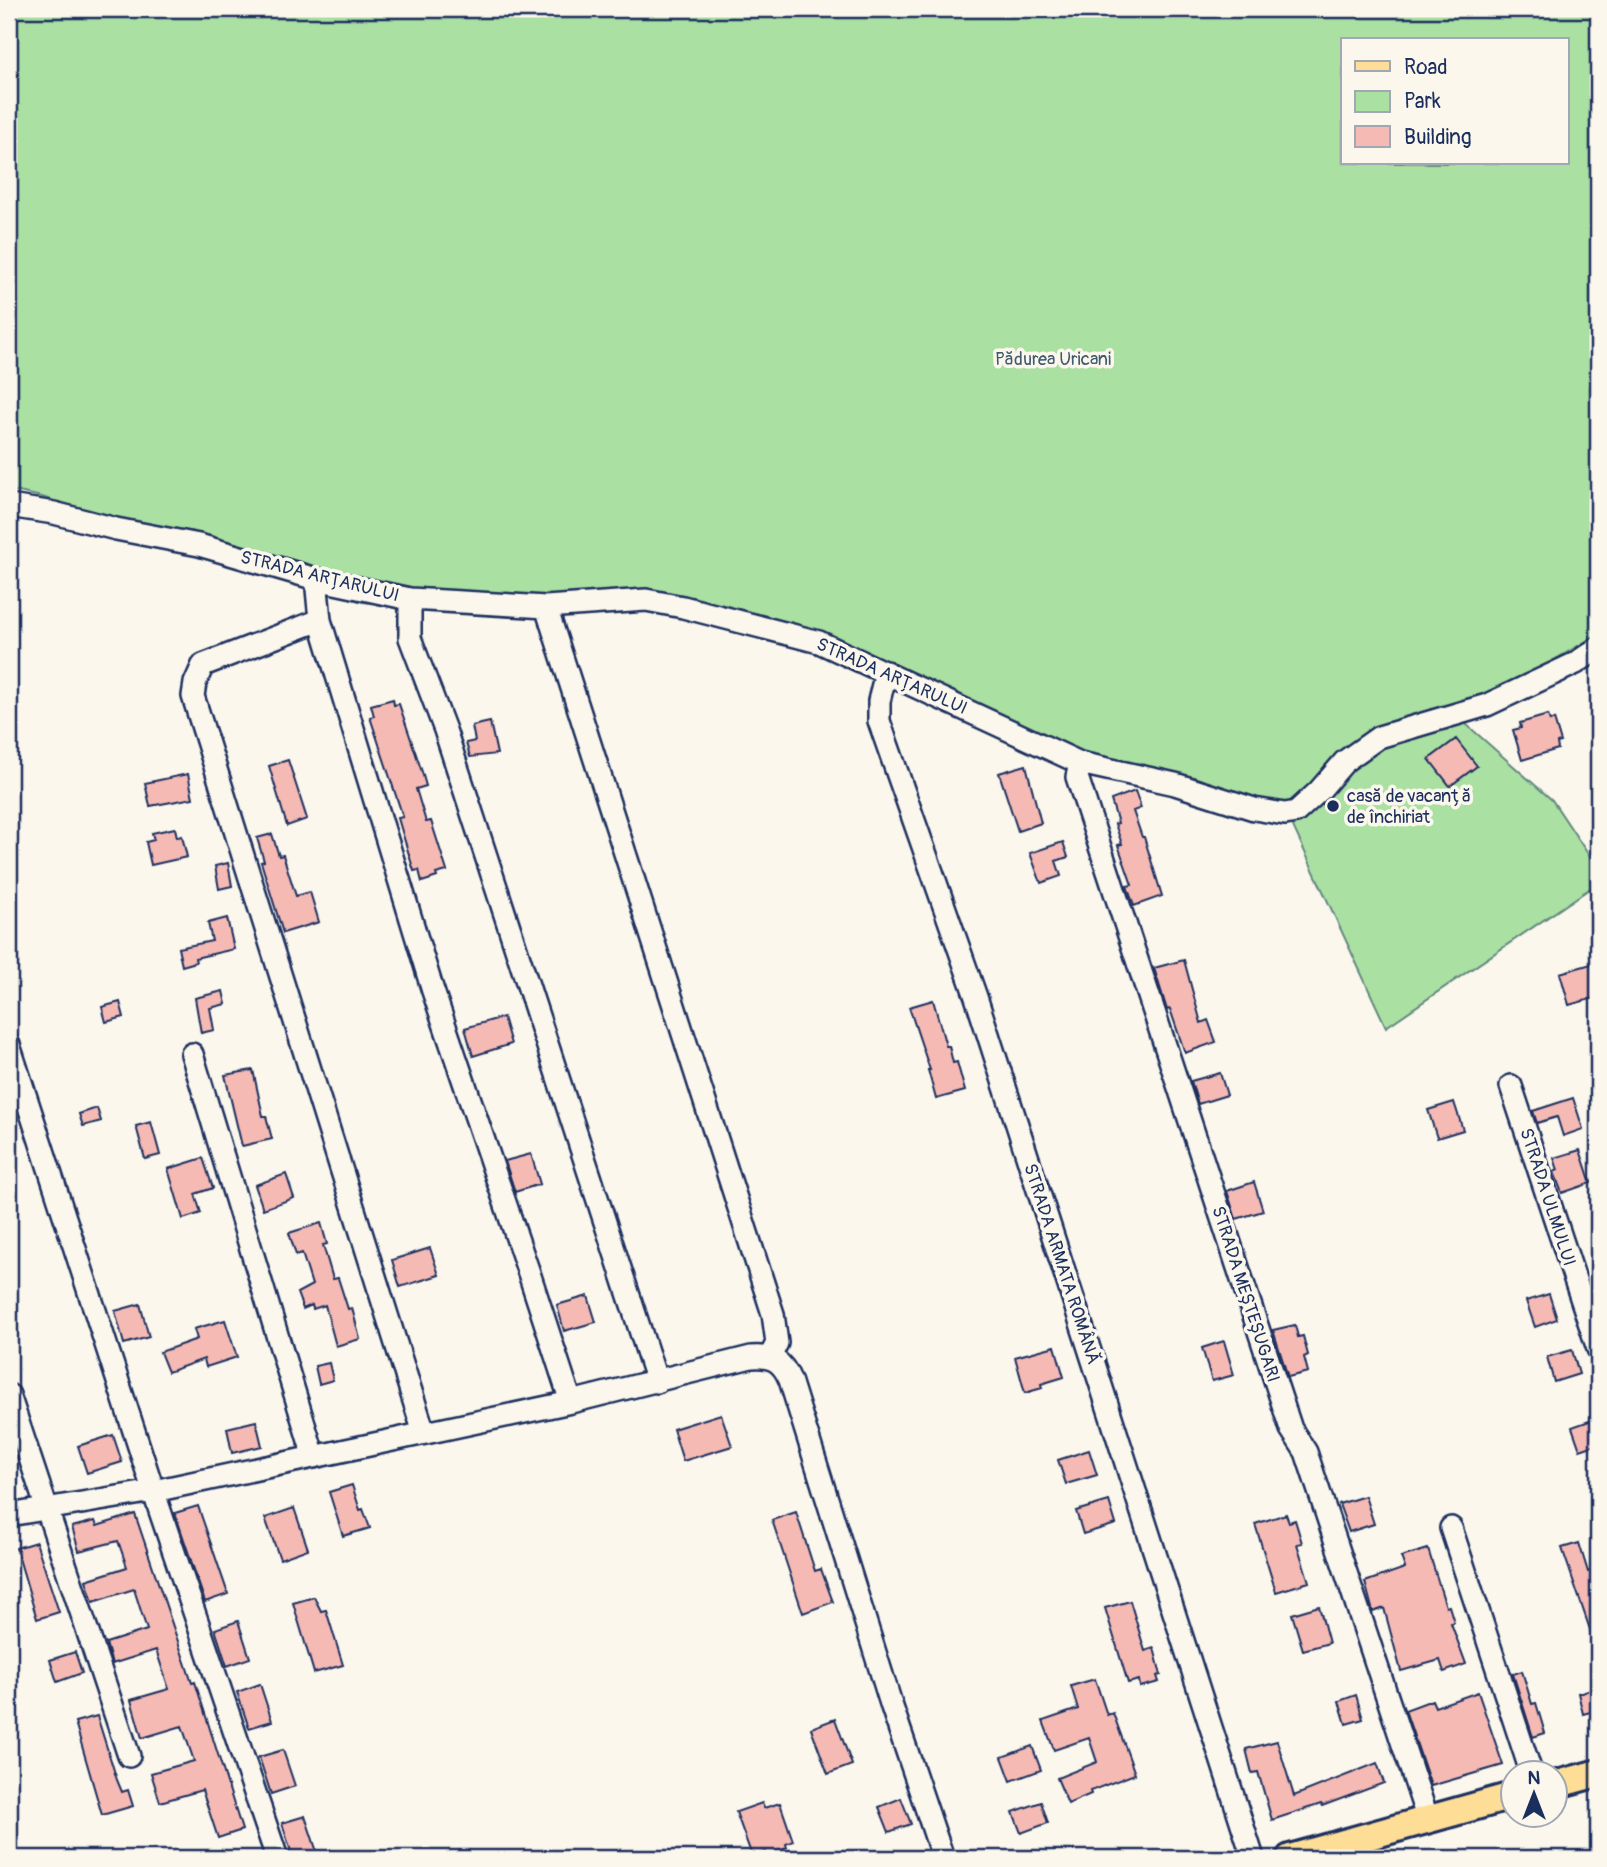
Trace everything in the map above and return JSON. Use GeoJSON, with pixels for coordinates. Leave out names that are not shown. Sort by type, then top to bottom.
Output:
{"type":"FeatureCollection","features":[{"type":"Feature","properties":{"kind":"main road"},"geometry":{"type":"LineString","coordinates":[[1568,1781],[1598,1773]]}},
{"type":"Feature","properties":{"kind":"main road"},"geometry":{"type":"LineString","coordinates":[[1290,1858],[1498,1800]]}},
{"type":"Feature","properties":{"kind":"street","name":"STRADA ARȚARULUI"},"geometry":{"type":"LineString","coordinates":[[9,506],[54,513],[116,529],[200,545],[316,579],[410,599],[545,607],[646,600],[666,603],[818,642],[1080,763],[1175,784],[1254,810],[1290,814],[1319,791],[1345,761],[1379,737],[1487,705],[1576,663],[1598,648]]}},
{"type":"Feature","properties":{"kind":"street"},"geometry":{"type":"LineString","coordinates":[[316,579],[320,620],[432,988],[571,1402]]}},
{"type":"Feature","properties":{"kind":"street"},"geometry":{"type":"LineString","coordinates":[[410,599],[410,638],[445,730],[657,1382]]}},
{"type":"Feature","properties":{"kind":"street"},"geometry":{"type":"LineString","coordinates":[[545,607],[773,1314],[777,1343],[770,1357]]}},
{"type":"Feature","properties":{"kind":"street"},"geometry":{"type":"LineString","coordinates":[[320,620],[203,665],[193,695],[424,1433]]}},
{"type":"Feature","properties":{"kind":"street","name":"STRADA ARMATA ROMÂNĂ"},"geometry":{"type":"LineString","coordinates":[[887,672],[879,701],[879,721],[976,997],[1253,1858]]}},
{"type":"Feature","properties":{"kind":"street","name":"STRADA MEȘTEȘUGARI"},"geometry":{"type":"LineString","coordinates":[[1080,763],[1077,776],[1226,1234],[1291,1429],[1307,1452],[1428,1820]]}},
{"type":"Feature","properties":{"kind":"street"},"geometry":{"type":"LineString","coordinates":[[9,1045],[277,1858]]}},
{"type":"Feature","properties":{"kind":"street"},"geometry":{"type":"LineString","coordinates":[[192,1055],[314,1457]]}},
{"type":"Feature","properties":{"kind":"street","name":"STRADA ULMULUI"},"geometry":{"type":"LineString","coordinates":[[1511,1086],[1598,1349]]}},
{"type":"Feature","properties":{"kind":"street"},"geometry":{"type":"LineString","coordinates":[[9,1516],[154,1491],[571,1402],[751,1357],[770,1357],[785,1368],[790,1380],[892,1707],[943,1858]]}},
{"type":"Feature","properties":{"kind":"street"},"geometry":{"type":"LineString","coordinates":[[9,1395],[129,1756]]}},
{"type":"Feature","properties":{"kind":"street"},"geometry":{"type":"LineString","coordinates":[[1451,1528],[1526,1758]]}},
{"type":"Feature","properties":{"kind":"green space","name":"Pădurea Uricani"},"geometry":{"type":"Polygon","coordinates":[[[9,9],[1598,9],[1598,634],[1458,717],[1552,800],[1598,869],[1598,883],[1386,1027],[1285,809],[1089,760],[888,668],[646,606],[538,614],[362,602],[42,497],[9,490],[9,9]]]}},
{"type":"Feature","properties":{"kind":"building"},"geometry":{"type":"Polygon","coordinates":[[[393,699],[394,705],[399,704],[422,772],[426,786],[416,789],[426,822],[431,821],[447,871],[422,882],[419,870],[414,871],[398,818],[403,817],[370,717],[374,716],[371,705],[393,699]]]}},
{"type":"Feature","properties":{"kind":"building"},"geometry":{"type":"Polygon","coordinates":[[[1548,715],[1550,721],[1554,719],[1561,742],[1557,743],[1558,749],[1522,760],[1513,730],[1521,728],[1520,723],[1548,715]]]}},
{"type":"Feature","properties":{"kind":"building"},"geometry":{"type":"Polygon","coordinates":[[[490,722],[497,754],[470,757],[466,743],[475,741],[472,726],[490,722]]]}},
{"type":"Feature","properties":{"kind":"building"},"geometry":{"type":"Polygon","coordinates":[[[1456,739],[1477,766],[1450,786],[1429,759],[1456,739]]]}},
{"type":"Feature","properties":{"kind":"building"},"geometry":{"type":"Polygon","coordinates":[[[288,760],[307,819],[287,826],[269,766],[288,760]]]}},
{"type":"Feature","properties":{"kind":"building"},"geometry":{"type":"Polygon","coordinates":[[[1026,765],[1041,823],[1018,831],[999,773],[1026,765]]]}},
{"type":"Feature","properties":{"kind":"building"},"geometry":{"type":"Polygon","coordinates":[[[188,774],[193,798],[150,806],[145,783],[188,774]]]}},
{"type":"Feature","properties":{"kind":"building"},"geometry":{"type":"Polygon","coordinates":[[[1135,791],[1141,808],[1133,811],[1162,896],[1134,906],[1127,886],[1132,885],[1118,845],[1122,844],[1111,800],[1135,791]]]}},
{"type":"Feature","properties":{"kind":"building"},"geometry":{"type":"Polygon","coordinates":[[[175,828],[177,837],[182,836],[187,857],[151,865],[146,842],[154,840],[152,833],[175,828]]]}},
{"type":"Feature","properties":{"kind":"building"},"geometry":{"type":"Polygon","coordinates":[[[272,834],[279,856],[283,855],[296,896],[310,892],[319,922],[283,933],[261,862],[264,861],[257,838],[272,834]]]}},
{"type":"Feature","properties":{"kind":"building"},"geometry":{"type":"Polygon","coordinates":[[[1063,842],[1068,857],[1056,861],[1061,876],[1041,883],[1030,853],[1063,842]]]}},
{"type":"Feature","properties":{"kind":"building"},"geometry":{"type":"Polygon","coordinates":[[[228,863],[232,886],[219,889],[215,866],[228,863]]]}},
{"type":"Feature","properties":{"kind":"building"},"geometry":{"type":"Polygon","coordinates":[[[227,918],[234,949],[195,958],[196,962],[182,966],[178,948],[212,941],[208,923],[227,918]]]}},
{"type":"Feature","properties":{"kind":"building"},"geometry":{"type":"Polygon","coordinates":[[[1184,960],[1201,1023],[1208,1020],[1216,1042],[1185,1053],[1170,1009],[1167,1010],[1154,968],[1184,960]]]}},
{"type":"Feature","properties":{"kind":"building"},"geometry":{"type":"Polygon","coordinates":[[[1598,962],[1598,997],[1569,1005],[1560,973],[1598,962]]]}},
{"type":"Feature","properties":{"kind":"building"},"geometry":{"type":"Polygon","coordinates":[[[223,991],[226,1004],[210,1008],[214,1030],[201,1033],[195,998],[223,991]]]}},
{"type":"Feature","properties":{"kind":"building"},"geometry":{"type":"Polygon","coordinates":[[[933,1000],[946,1046],[949,1046],[953,1063],[957,1062],[965,1091],[936,1099],[930,1070],[909,1007],[933,1000]]]}},
{"type":"Feature","properties":{"kind":"building"},"geometry":{"type":"Polygon","coordinates":[[[120,1002],[124,1017],[106,1022],[102,1007],[120,1002]]]}},
{"type":"Feature","properties":{"kind":"building"},"geometry":{"type":"Polygon","coordinates":[[[503,1017],[511,1044],[473,1056],[465,1028],[503,1017]]]}},
{"type":"Feature","properties":{"kind":"building"},"geometry":{"type":"Polygon","coordinates":[[[253,1070],[263,1116],[266,1116],[272,1139],[242,1146],[225,1075],[253,1070]]]}},
{"type":"Feature","properties":{"kind":"building"},"geometry":{"type":"Polygon","coordinates":[[[1220,1073],[1227,1095],[1198,1104],[1191,1081],[1220,1073]]]}},
{"type":"Feature","properties":{"kind":"building"},"geometry":{"type":"Polygon","coordinates":[[[1573,1098],[1583,1129],[1563,1136],[1557,1117],[1537,1123],[1533,1111],[1573,1098]]]}},
{"type":"Feature","properties":{"kind":"building"},"geometry":{"type":"Polygon","coordinates":[[[1454,1102],[1463,1130],[1437,1138],[1428,1110],[1454,1102]]]}},
{"type":"Feature","properties":{"kind":"building"},"geometry":{"type":"Polygon","coordinates":[[[97,1108],[101,1121],[83,1126],[79,1114],[97,1108]]]}},
{"type":"Feature","properties":{"kind":"building"},"geometry":{"type":"Polygon","coordinates":[[[151,1122],[160,1155],[145,1159],[136,1126],[151,1122]]]}},
{"type":"Feature","properties":{"kind":"building"},"geometry":{"type":"Polygon","coordinates":[[[1580,1150],[1591,1183],[1562,1193],[1554,1172],[1558,1170],[1554,1158],[1580,1150]]]}},
{"type":"Feature","properties":{"kind":"building"},"geometry":{"type":"Polygon","coordinates":[[[531,1154],[540,1184],[515,1192],[505,1161],[531,1154]]]}},
{"type":"Feature","properties":{"kind":"building"},"geometry":{"type":"Polygon","coordinates":[[[203,1158],[213,1188],[195,1194],[201,1213],[183,1219],[168,1169],[203,1158]]]}},
{"type":"Feature","properties":{"kind":"building"},"geometry":{"type":"Polygon","coordinates":[[[286,1174],[294,1198],[263,1209],[255,1185],[286,1174]]]}},
{"type":"Feature","properties":{"kind":"building"},"geometry":{"type":"Polygon","coordinates":[[[1254,1182],[1263,1211],[1236,1219],[1227,1191],[1254,1182]]]}},
{"type":"Feature","properties":{"kind":"building"},"geometry":{"type":"Polygon","coordinates":[[[321,1223],[327,1244],[323,1245],[333,1279],[338,1278],[348,1309],[352,1308],[360,1339],[336,1346],[325,1305],[313,1309],[312,1305],[303,1309],[297,1293],[312,1285],[302,1253],[296,1255],[289,1233],[321,1223]]]}},
{"type":"Feature","properties":{"kind":"building"},"geometry":{"type":"Polygon","coordinates":[[[430,1248],[439,1275],[400,1287],[392,1260],[430,1248]]]}},
{"type":"Feature","properties":{"kind":"building"},"geometry":{"type":"Polygon","coordinates":[[[1549,1294],[1557,1319],[1535,1327],[1526,1301],[1549,1294]]]}},
{"type":"Feature","properties":{"kind":"building"},"geometry":{"type":"Polygon","coordinates":[[[588,1296],[596,1322],[564,1331],[557,1305],[588,1296]]]}},
{"type":"Feature","properties":{"kind":"building"},"geometry":{"type":"Polygon","coordinates":[[[140,1304],[149,1337],[124,1344],[115,1311],[140,1304]]]}},
{"type":"Feature","properties":{"kind":"building"},"geometry":{"type":"Polygon","coordinates":[[[225,1320],[237,1357],[206,1367],[204,1359],[168,1372],[160,1352],[197,1339],[194,1329],[225,1320]]]}},
{"type":"Feature","properties":{"kind":"building"},"geometry":{"type":"Polygon","coordinates":[[[1295,1325],[1298,1337],[1303,1336],[1308,1355],[1304,1357],[1308,1372],[1288,1377],[1273,1330],[1295,1325]]]}},
{"type":"Feature","properties":{"kind":"building"},"geometry":{"type":"Polygon","coordinates":[[[1224,1341],[1234,1375],[1212,1381],[1202,1348],[1224,1341]]]}},
{"type":"Feature","properties":{"kind":"building"},"geometry":{"type":"Polygon","coordinates":[[[1055,1346],[1064,1377],[1041,1384],[1042,1388],[1025,1393],[1015,1357],[1055,1346]]]}},
{"type":"Feature","properties":{"kind":"building"},"geometry":{"type":"Polygon","coordinates":[[[1572,1350],[1579,1374],[1554,1382],[1547,1357],[1572,1350]]]}},
{"type":"Feature","properties":{"kind":"building"},"geometry":{"type":"Polygon","coordinates":[[[329,1363],[333,1380],[319,1384],[315,1366],[329,1363]]]}},
{"type":"Feature","properties":{"kind":"building"},"geometry":{"type":"Polygon","coordinates":[[[721,1414],[732,1446],[683,1461],[673,1429],[721,1414]]]}},
{"type":"Feature","properties":{"kind":"building"},"geometry":{"type":"Polygon","coordinates":[[[1598,1418],[1598,1444],[1580,1450],[1572,1427],[1598,1418]]]}},
{"type":"Feature","properties":{"kind":"building"},"geometry":{"type":"Polygon","coordinates":[[[256,1421],[262,1446],[232,1453],[227,1428],[256,1421]]]}},
{"type":"Feature","properties":{"kind":"building"},"geometry":{"type":"Polygon","coordinates":[[[113,1435],[122,1462],[87,1473],[78,1446],[113,1435]]]}},
{"type":"Feature","properties":{"kind":"building"},"geometry":{"type":"Polygon","coordinates":[[[1089,1450],[1097,1475],[1066,1484],[1058,1460],[1089,1450]]]}},
{"type":"Feature","properties":{"kind":"building"},"geometry":{"type":"Polygon","coordinates":[[[352,1485],[360,1510],[363,1509],[370,1528],[343,1536],[329,1492],[352,1485]]]}},
{"type":"Feature","properties":{"kind":"building"},"geometry":{"type":"Polygon","coordinates":[[[1365,1496],[1374,1524],[1349,1532],[1339,1504],[1365,1496]]]}},
{"type":"Feature","properties":{"kind":"building"},"geometry":{"type":"Polygon","coordinates":[[[1109,1501],[1116,1524],[1083,1534],[1076,1511],[1109,1501]]]}},
{"type":"Feature","properties":{"kind":"building"},"geometry":{"type":"Polygon","coordinates":[[[198,1506],[228,1594],[205,1602],[175,1513],[198,1506]]]}},
{"type":"Feature","properties":{"kind":"building"},"geometry":{"type":"Polygon","coordinates":[[[294,1508],[308,1549],[280,1559],[265,1518],[294,1508]]]}},
{"type":"Feature","properties":{"kind":"building"},"geometry":{"type":"Polygon","coordinates":[[[796,1512],[815,1571],[821,1569],[833,1602],[803,1613],[772,1520],[796,1512]]]}},
{"type":"Feature","properties":{"kind":"building"},"geometry":{"type":"Polygon","coordinates":[[[135,1514],[192,1683],[195,1682],[242,1830],[218,1838],[202,1790],[160,1802],[151,1773],[194,1761],[182,1726],[142,1738],[131,1700],[169,1689],[156,1650],[112,1664],[106,1643],[147,1630],[134,1589],[93,1602],[86,1580],[127,1567],[118,1541],[79,1551],[72,1527],[95,1521],[97,1526],[135,1514]]]}},
{"type":"Feature","properties":{"kind":"building"},"geometry":{"type":"Polygon","coordinates":[[[1286,1514],[1289,1522],[1295,1520],[1302,1543],[1297,1544],[1309,1582],[1276,1592],[1255,1524],[1286,1514]]]}},
{"type":"Feature","properties":{"kind":"building"},"geometry":{"type":"Polygon","coordinates":[[[36,1542],[59,1612],[37,1619],[16,1548],[36,1542]]]}},
{"type":"Feature","properties":{"kind":"building"},"geometry":{"type":"Polygon","coordinates":[[[1579,1543],[1588,1572],[1598,1568],[1598,1647],[1562,1548],[1579,1543]]]}},
{"type":"Feature","properties":{"kind":"building"},"geometry":{"type":"Polygon","coordinates":[[[1428,1549],[1466,1664],[1444,1672],[1440,1660],[1401,1671],[1384,1608],[1373,1612],[1365,1582],[1405,1568],[1401,1557],[1428,1549]]]}},
{"type":"Feature","properties":{"kind":"building"},"geometry":{"type":"Polygon","coordinates":[[[314,1597],[321,1611],[326,1610],[343,1665],[314,1673],[293,1603],[314,1597]]]}},
{"type":"Feature","properties":{"kind":"building"},"geometry":{"type":"Polygon","coordinates":[[[1130,1601],[1145,1651],[1154,1648],[1161,1675],[1157,1676],[1159,1682],[1140,1687],[1139,1680],[1128,1683],[1105,1608],[1130,1601]]]}},
{"type":"Feature","properties":{"kind":"building"},"geometry":{"type":"Polygon","coordinates":[[[1319,1606],[1329,1643],[1303,1650],[1292,1614],[1319,1606]]]}},
{"type":"Feature","properties":{"kind":"building"},"geometry":{"type":"Polygon","coordinates":[[[238,1621],[250,1658],[227,1666],[215,1629],[238,1621]]]}},
{"type":"Feature","properties":{"kind":"building"},"geometry":{"type":"Polygon","coordinates":[[[75,1652],[82,1673],[57,1682],[50,1660],[75,1652]]]}},
{"type":"Feature","properties":{"kind":"building"},"geometry":{"type":"Polygon","coordinates":[[[1522,1671],[1532,1704],[1536,1703],[1545,1733],[1533,1737],[1513,1674],[1522,1671]]]}},
{"type":"Feature","properties":{"kind":"building"},"geometry":{"type":"Polygon","coordinates":[[[1095,1679],[1107,1715],[1113,1713],[1135,1774],[1090,1791],[1091,1794],[1068,1804],[1057,1778],[1097,1762],[1089,1738],[1054,1750],[1043,1721],[1078,1709],[1071,1686],[1095,1679]]]}},
{"type":"Feature","properties":{"kind":"building"},"geometry":{"type":"Polygon","coordinates":[[[260,1684],[272,1721],[249,1728],[237,1692],[260,1684]]]}},
{"type":"Feature","properties":{"kind":"building"},"geometry":{"type":"Polygon","coordinates":[[[1598,1687],[1598,1710],[1583,1714],[1578,1693],[1598,1687]]]}},
{"type":"Feature","properties":{"kind":"building"},"geometry":{"type":"Polygon","coordinates":[[[1478,1692],[1501,1758],[1498,1758],[1498,1766],[1431,1786],[1405,1710],[1432,1700],[1435,1707],[1478,1692]]]}},
{"type":"Feature","properties":{"kind":"building"},"geometry":{"type":"Polygon","coordinates":[[[1356,1695],[1363,1719],[1346,1724],[1339,1701],[1356,1695]]]}},
{"type":"Feature","properties":{"kind":"building"},"geometry":{"type":"Polygon","coordinates":[[[97,1716],[117,1780],[122,1792],[128,1790],[133,1806],[102,1815],[75,1722],[97,1716]]]}},
{"type":"Feature","properties":{"kind":"building"},"geometry":{"type":"Polygon","coordinates":[[[835,1719],[852,1765],[828,1774],[811,1728],[835,1719]]]}},
{"type":"Feature","properties":{"kind":"building"},"geometry":{"type":"Polygon","coordinates":[[[1277,1741],[1294,1796],[1377,1763],[1384,1783],[1322,1806],[1321,1804],[1272,1820],[1258,1772],[1252,1773],[1246,1749],[1277,1741]]]}},
{"type":"Feature","properties":{"kind":"building"},"geometry":{"type":"Polygon","coordinates":[[[1032,1746],[1041,1770],[1011,1781],[1002,1757],[1032,1746]]]}},
{"type":"Feature","properties":{"kind":"building"},"geometry":{"type":"Polygon","coordinates":[[[283,1750],[295,1786],[271,1794],[259,1757],[283,1750]]]}},
{"type":"Feature","properties":{"kind":"building"},"geometry":{"type":"Polygon","coordinates":[[[901,1798],[911,1824],[889,1832],[879,1807],[901,1798]]]}},
{"type":"Feature","properties":{"kind":"building"},"geometry":{"type":"Polygon","coordinates":[[[1041,1802],[1048,1823],[1021,1833],[1013,1812],[1041,1802]]]}},
{"type":"Feature","properties":{"kind":"building"},"geometry":{"type":"Polygon","coordinates":[[[762,1803],[764,1808],[780,1803],[793,1841],[786,1844],[787,1848],[767,1855],[766,1851],[752,1856],[736,1812],[762,1803]]]}},
{"type":"Feature","properties":{"kind":"building"},"geometry":{"type":"Polygon","coordinates":[[[305,1816],[317,1852],[293,1858],[282,1823],[305,1816]]]}},
{"type":"Feature","properties":{"kind":"place","name":"casă de vacanță de închiriat"},"geometry":{"type":"Point","coordinates":[1333,806]}}]}
